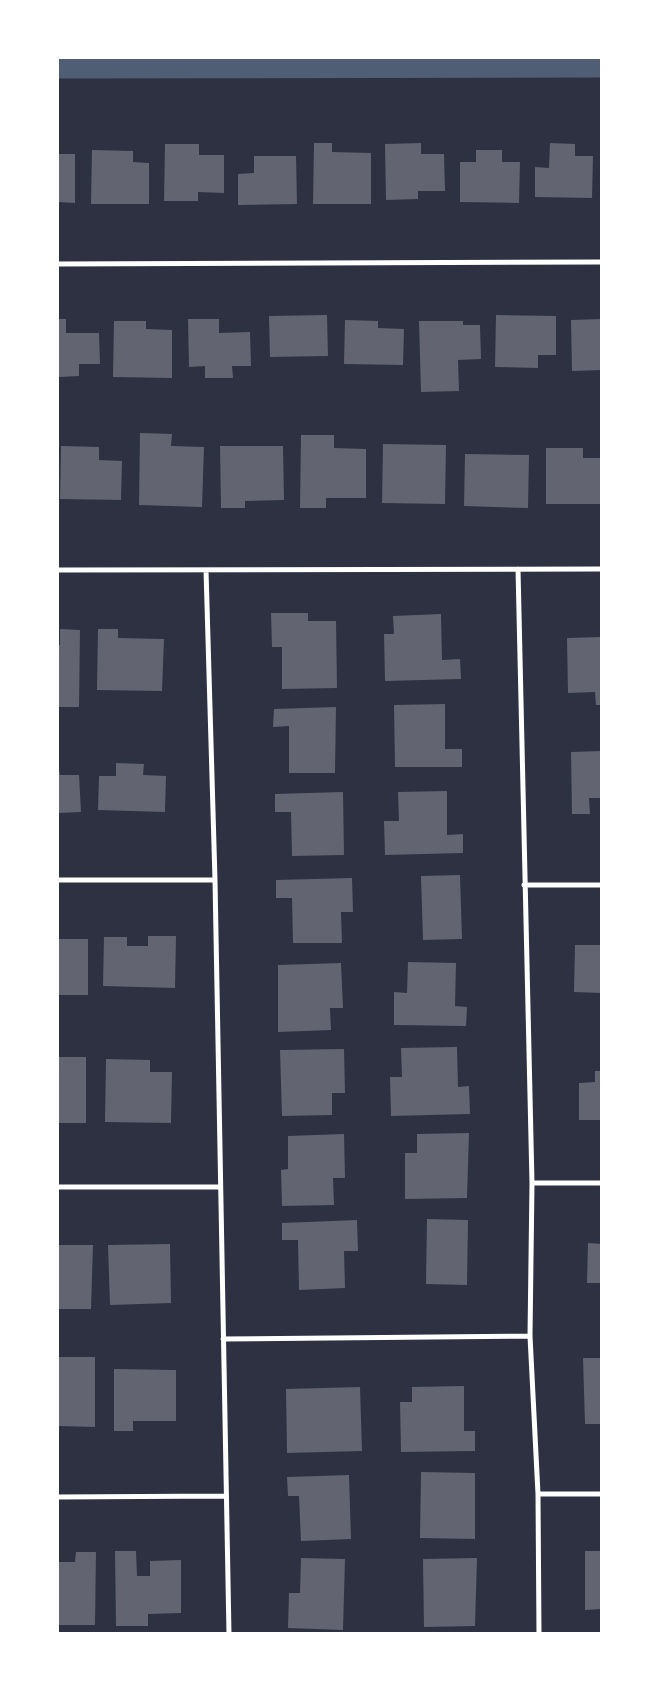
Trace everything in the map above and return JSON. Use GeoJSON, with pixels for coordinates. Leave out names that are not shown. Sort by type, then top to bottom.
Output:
{"type":"FeatureCollection","features":[{"type":"Feature","properties":{"kind":"street"},"geometry":{"type":"LineString","coordinates":[[58,264],[602,262]]}},
{"type":"Feature","properties":{"kind":"street"},"geometry":{"type":"LineString","coordinates":[[518,569],[532,1183],[530,1336],[538,1494],[539,1634]]}},
{"type":"Feature","properties":{"kind":"street"},"geometry":{"type":"LineString","coordinates":[[58,570],[602,569]]}},
{"type":"Feature","properties":{"kind":"street"},"geometry":{"type":"LineString","coordinates":[[206,570],[229,1634]]}},
{"type":"Feature","properties":{"kind":"street"},"geometry":{"type":"LineString","coordinates":[[58,880],[214,880]]}},
{"type":"Feature","properties":{"kind":"street"},"geometry":{"type":"LineString","coordinates":[[524,886],[602,885]]}},
{"type":"Feature","properties":{"kind":"street"},"geometry":{"type":"LineString","coordinates":[[532,1183],[602,1183]]}},
{"type":"Feature","properties":{"kind":"street"},"geometry":{"type":"LineString","coordinates":[[58,1187],[220,1187]]}},
{"type":"Feature","properties":{"kind":"street"},"geometry":{"type":"LineString","coordinates":[[224,1339],[530,1336]]}},
{"type":"Feature","properties":{"kind":"street"},"geometry":{"type":"LineString","coordinates":[[538,1494],[602,1494]]}},
{"type":"Feature","properties":{"kind":"street"},"geometry":{"type":"LineString","coordinates":[[58,1498],[225,1496]]}},
{"type":"Feature","properties":{"kind":"building"},"geometry":{"type":"Polygon","coordinates":[[[314,143],[332,143],[332,152],[371,153],[371,204],[313,204],[314,143]]]}},
{"type":"Feature","properties":{"kind":"building"},"geometry":{"type":"Polygon","coordinates":[[[421,143],[421,154],[444,154],[445,191],[418,191],[418,199],[386,200],[385,144],[421,143]]]}},
{"type":"Feature","properties":{"kind":"building"},"geometry":{"type":"Polygon","coordinates":[[[550,143],[575,144],[575,156],[593,156],[592,198],[535,197],[535,167],[549,168],[550,143]]]}},
{"type":"Feature","properties":{"kind":"building"},"geometry":{"type":"Polygon","coordinates":[[[165,144],[199,144],[199,155],[224,155],[224,193],[198,192],[198,201],[164,201],[165,144]]]}},
{"type":"Feature","properties":{"kind":"building"},"geometry":{"type":"Polygon","coordinates":[[[92,150],[133,151],[133,162],[149,163],[149,204],[91,204],[92,150]]]}},
{"type":"Feature","properties":{"kind":"building"},"geometry":{"type":"Polygon","coordinates":[[[476,150],[502,150],[502,162],[520,162],[519,203],[460,202],[460,162],[476,162],[476,150]]]}},
{"type":"Feature","properties":{"kind":"building"},"geometry":{"type":"Polygon","coordinates":[[[58,154],[75,154],[75,203],[58,202],[58,154]]]}},
{"type":"Feature","properties":{"kind":"building"},"geometry":{"type":"Polygon","coordinates":[[[254,156],[296,156],[297,204],[238,205],[238,174],[254,173],[254,156]]]}},
{"type":"Feature","properties":{"kind":"building"},"geometry":{"type":"Polygon","coordinates":[[[327,315],[328,356],[270,357],[269,316],[327,315]]]}},
{"type":"Feature","properties":{"kind":"building"},"geometry":{"type":"Polygon","coordinates":[[[496,315],[556,316],[556,355],[538,355],[538,368],[495,367],[496,315]]]}},
{"type":"Feature","properties":{"kind":"building"},"geometry":{"type":"Polygon","coordinates":[[[58,319],[66,319],[66,333],[99,333],[100,364],[79,364],[79,376],[59,377],[58,319]]]}},
{"type":"Feature","properties":{"kind":"building"},"geometry":{"type":"Polygon","coordinates":[[[188,319],[219,319],[219,333],[250,332],[251,366],[232,366],[233,378],[205,378],[205,366],[189,367],[188,319]]]}},
{"type":"Feature","properties":{"kind":"building"},"geometry":{"type":"Polygon","coordinates":[[[602,319],[602,370],[572,371],[571,320],[602,319]]]}},
{"type":"Feature","properties":{"kind":"building"},"geometry":{"type":"Polygon","coordinates":[[[345,320],[378,321],[378,328],[404,329],[403,365],[344,364],[345,320]]]}},
{"type":"Feature","properties":{"kind":"building"},"geometry":{"type":"Polygon","coordinates":[[[114,321],[146,321],[146,329],[172,330],[172,378],[113,377],[114,321]]]}},
{"type":"Feature","properties":{"kind":"building"},"geometry":{"type":"Polygon","coordinates":[[[419,321],[463,321],[463,325],[480,325],[481,359],[458,360],[459,391],[421,392],[419,321]]]}},
{"type":"Feature","properties":{"kind":"building"},"geometry":{"type":"Polygon","coordinates":[[[140,433],[172,434],[171,446],[204,447],[202,507],[139,505],[140,433]]]}},
{"type":"Feature","properties":{"kind":"building"},"geometry":{"type":"Polygon","coordinates":[[[301,435],[334,435],[334,448],[366,449],[366,498],[326,498],[326,508],[300,508],[301,435]]]}},
{"type":"Feature","properties":{"kind":"building"},"geometry":{"type":"Polygon","coordinates":[[[383,444],[446,445],[445,504],[382,503],[383,444]]]}},
{"type":"Feature","properties":{"kind":"building"},"geometry":{"type":"Polygon","coordinates":[[[61,446],[99,447],[99,460],[122,461],[121,500],[60,499],[61,446]]]}},
{"type":"Feature","properties":{"kind":"building"},"geometry":{"type":"Polygon","coordinates":[[[220,446],[283,446],[284,500],[245,501],[245,508],[221,508],[220,446]]]}},
{"type":"Feature","properties":{"kind":"building"},"geometry":{"type":"Polygon","coordinates":[[[546,448],[583,448],[583,458],[602,458],[602,504],[546,504],[546,448]]]}},
{"type":"Feature","properties":{"kind":"building"},"geometry":{"type":"Polygon","coordinates":[[[465,454],[529,455],[528,508],[464,506],[465,454]]]}},
{"type":"Feature","properties":{"kind":"building"},"geometry":{"type":"Polygon","coordinates":[[[271,613],[308,613],[308,621],[336,621],[337,688],[282,689],[282,647],[272,647],[271,613]]]}},
{"type":"Feature","properties":{"kind":"building"},"geometry":{"type":"Polygon","coordinates":[[[441,614],[442,660],[460,659],[461,679],[385,681],[384,634],[394,634],[393,616],[441,614]]]}},
{"type":"Feature","properties":{"kind":"building"},"geometry":{"type":"Polygon","coordinates":[[[60,629],[80,630],[79,707],[58,707],[58,645],[60,645],[60,629]]]}},
{"type":"Feature","properties":{"kind":"building"},"geometry":{"type":"Polygon","coordinates":[[[98,629],[118,629],[118,638],[164,639],[162,691],[97,690],[98,629]]]}},
{"type":"Feature","properties":{"kind":"building"},"geometry":{"type":"Polygon","coordinates":[[[602,637],[602,705],[596,705],[595,692],[568,693],[567,638],[602,637]]]}},
{"type":"Feature","properties":{"kind":"building"},"geometry":{"type":"Polygon","coordinates":[[[445,704],[445,749],[462,749],[462,767],[395,767],[394,705],[445,704]]]}},
{"type":"Feature","properties":{"kind":"building"},"geometry":{"type":"Polygon","coordinates":[[[336,707],[335,773],[289,773],[289,726],[273,727],[274,709],[336,707]]]}},
{"type":"Feature","properties":{"kind":"building"},"geometry":{"type":"Polygon","coordinates":[[[602,751],[602,798],[589,798],[590,814],[572,814],[571,752],[602,751]]]}},
{"type":"Feature","properties":{"kind":"building"},"geometry":{"type":"Polygon","coordinates":[[[116,763],[144,764],[143,775],[166,776],[165,812],[98,810],[99,776],[116,776],[116,763]]]}},
{"type":"Feature","properties":{"kind":"building"},"geometry":{"type":"Polygon","coordinates":[[[58,765],[60,775],[79,775],[81,812],[58,813],[58,765]]]}},
{"type":"Feature","properties":{"kind":"building"},"geometry":{"type":"Polygon","coordinates":[[[447,791],[447,835],[463,834],[463,853],[385,855],[384,821],[399,821],[398,792],[447,791]]]}},
{"type":"Feature","properties":{"kind":"building"},"geometry":{"type":"Polygon","coordinates":[[[343,792],[344,855],[292,856],[291,812],[275,812],[275,794],[343,792]]]}},
{"type":"Feature","properties":{"kind":"building"},"geometry":{"type":"Polygon","coordinates":[[[460,875],[462,939],[423,940],[421,876],[460,875]]]}},
{"type":"Feature","properties":{"kind":"building"},"geometry":{"type":"Polygon","coordinates":[[[352,878],[353,912],[341,912],[342,943],[293,943],[292,898],[276,898],[276,880],[352,878]]]}},
{"type":"Feature","properties":{"kind":"building"},"geometry":{"type":"Polygon","coordinates":[[[148,936],[176,936],[175,988],[103,986],[104,937],[127,937],[127,946],[148,946],[148,936]]]}},
{"type":"Feature","properties":{"kind":"building"},"geometry":{"type":"Polygon","coordinates":[[[58,939],[88,939],[88,995],[58,995],[58,939]]]}},
{"type":"Feature","properties":{"kind":"building"},"geometry":{"type":"Polygon","coordinates":[[[575,945],[602,945],[602,993],[574,992],[575,945]]]}},
{"type":"Feature","properties":{"kind":"building"},"geometry":{"type":"Polygon","coordinates":[[[408,962],[456,963],[455,1006],[467,1007],[466,1026],[394,1025],[394,992],[407,993],[408,962]]]}},
{"type":"Feature","properties":{"kind":"building"},"geometry":{"type":"Polygon","coordinates":[[[341,963],[343,1008],[330,1008],[331,1030],[278,1032],[278,965],[341,963]]]}},
{"type":"Feature","properties":{"kind":"building"},"geometry":{"type":"Polygon","coordinates":[[[457,1047],[458,1087],[469,1086],[470,1114],[391,1116],[390,1077],[402,1077],[401,1048],[457,1047]]]}},
{"type":"Feature","properties":{"kind":"building"},"geometry":{"type":"Polygon","coordinates":[[[344,1049],[345,1093],[332,1093],[332,1115],[282,1116],[280,1050],[344,1049]]]}},
{"type":"Feature","properties":{"kind":"building"},"geometry":{"type":"Polygon","coordinates":[[[58,1057],[86,1057],[86,1123],[59,1123],[58,1057]]]}},
{"type":"Feature","properties":{"kind":"building"},"geometry":{"type":"Polygon","coordinates":[[[106,1059],[150,1060],[150,1072],[172,1072],[171,1123],[105,1122],[106,1059]]]}},
{"type":"Feature","properties":{"kind":"building"},"geometry":{"type":"Polygon","coordinates":[[[595,1071],[602,1071],[602,1120],[579,1120],[579,1083],[595,1082],[595,1071]]]}},
{"type":"Feature","properties":{"kind":"building"},"geometry":{"type":"Polygon","coordinates":[[[469,1133],[467,1198],[405,1199],[405,1153],[417,1153],[417,1134],[469,1133]]]}},
{"type":"Feature","properties":{"kind":"building"},"geometry":{"type":"Polygon","coordinates":[[[344,1134],[345,1178],[333,1178],[334,1205],[282,1206],[281,1170],[288,1169],[288,1136],[344,1134]]]}},
{"type":"Feature","properties":{"kind":"building"},"geometry":{"type":"Polygon","coordinates":[[[427,1219],[468,1220],[467,1285],[426,1284],[427,1219]]]}},
{"type":"Feature","properties":{"kind":"building"},"geometry":{"type":"Polygon","coordinates":[[[357,1220],[358,1251],[344,1251],[345,1288],[299,1290],[298,1240],[282,1240],[282,1223],[357,1220]]]}},
{"type":"Feature","properties":{"kind":"building"},"geometry":{"type":"Polygon","coordinates":[[[588,1243],[602,1244],[602,1283],[587,1283],[588,1243]]]}},
{"type":"Feature","properties":{"kind":"building"},"geometry":{"type":"Polygon","coordinates":[[[170,1244],[171,1303],[110,1305],[108,1245],[170,1244]]]}},
{"type":"Feature","properties":{"kind":"building"},"geometry":{"type":"Polygon","coordinates":[[[58,1245],[93,1245],[91,1309],[58,1309],[58,1245]]]}},
{"type":"Feature","properties":{"kind":"building"},"geometry":{"type":"Polygon","coordinates":[[[58,1357],[95,1357],[95,1427],[58,1426],[58,1357]]]}},
{"type":"Feature","properties":{"kind":"building"},"geometry":{"type":"Polygon","coordinates":[[[583,1358],[602,1358],[602,1424],[585,1424],[583,1358]]]}},
{"type":"Feature","properties":{"kind":"building"},"geometry":{"type":"Polygon","coordinates":[[[114,1369],[176,1370],[176,1421],[133,1421],[133,1431],[114,1431],[114,1369]]]}},
{"type":"Feature","properties":{"kind":"building"},"geometry":{"type":"Polygon","coordinates":[[[464,1386],[464,1431],[475,1431],[475,1451],[401,1452],[400,1402],[412,1402],[412,1387],[464,1386]]]}},
{"type":"Feature","properties":{"kind":"building"},"geometry":{"type":"Polygon","coordinates":[[[360,1387],[362,1451],[287,1453],[286,1389],[360,1387]]]}},
{"type":"Feature","properties":{"kind":"building"},"geometry":{"type":"Polygon","coordinates":[[[421,1472],[475,1473],[475,1539],[420,1538],[421,1472]]]}},
{"type":"Feature","properties":{"kind":"building"},"geometry":{"type":"Polygon","coordinates":[[[349,1475],[351,1539],[301,1541],[299,1496],[288,1496],[287,1477],[349,1475]]]}},
{"type":"Feature","properties":{"kind":"building"},"geometry":{"type":"Polygon","coordinates":[[[115,1551],[136,1551],[137,1576],[150,1576],[150,1561],[181,1560],[181,1613],[148,1614],[148,1626],[116,1626],[115,1551]]]}},
{"type":"Feature","properties":{"kind":"building"},"geometry":{"type":"Polygon","coordinates":[[[585,1551],[602,1551],[602,1609],[585,1610],[585,1551]]]}},
{"type":"Feature","properties":{"kind":"building"},"geometry":{"type":"Polygon","coordinates":[[[76,1552],[96,1552],[95,1625],[58,1625],[58,1562],[75,1562],[76,1552]]]}},
{"type":"Feature","properties":{"kind":"building"},"geometry":{"type":"Polygon","coordinates":[[[301,1558],[345,1559],[343,1630],[288,1628],[289,1593],[300,1593],[301,1558]]]}},
{"type":"Feature","properties":{"kind":"building"},"geometry":{"type":"Polygon","coordinates":[[[477,1558],[475,1626],[424,1627],[423,1559],[477,1558]]]}},
{"type":"Feature","properties":{"kind":"waterway"},"geometry":{"type":"LineString","coordinates":[[58,64],[602,63]]}}]}
